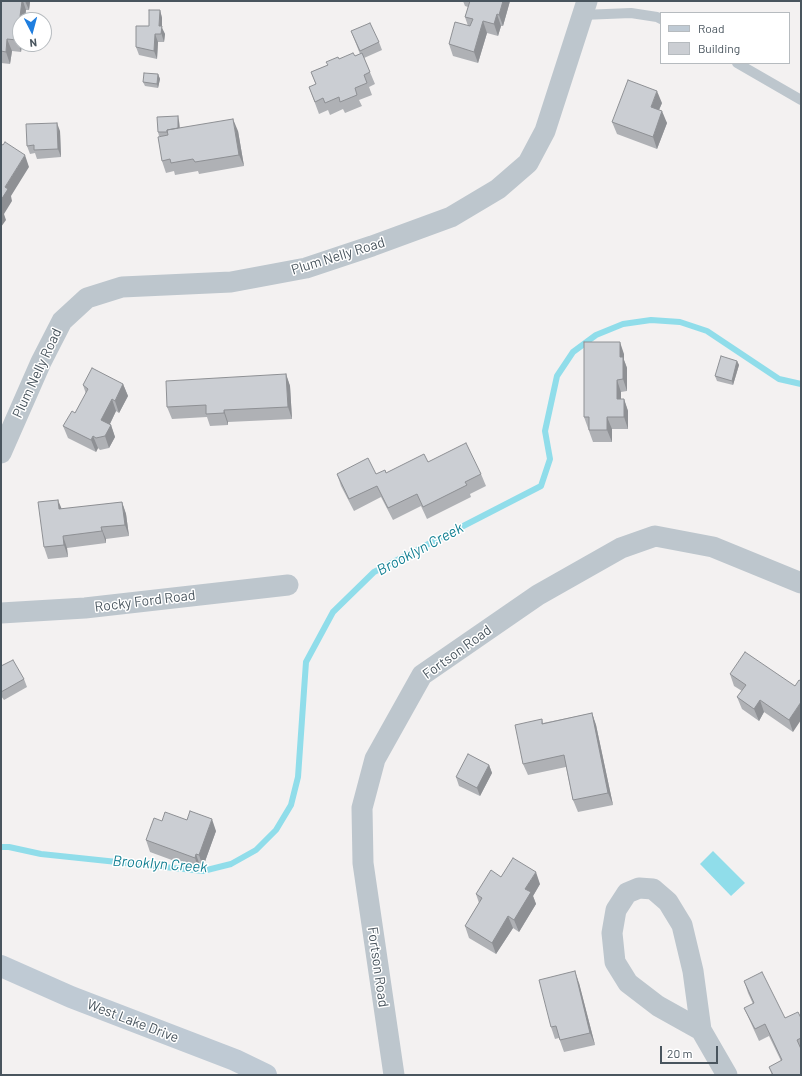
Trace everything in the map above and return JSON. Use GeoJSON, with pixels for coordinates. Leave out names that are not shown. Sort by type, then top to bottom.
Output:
{"type":"FeatureCollection","features":[{"type":"Feature","properties":{"kind":"main road","name":"West Lake Drive"},"geometry":{"type":"LineString","coordinates":[[1,966],[71,997],[235,1060],[266,1075]]}},
{"type":"Feature","properties":{"kind":"street","name":"Plum Nelly Road"},"geometry":{"type":"LineString","coordinates":[[1,453],[41,362],[62,321],[87,298],[122,287],[231,282],[306,268],[451,217],[498,189],[528,163],[545,131],[585,8]]}},
{"type":"Feature","properties":{"kind":"street","name":"Fortson Road"},"geometry":{"type":"LineString","coordinates":[[394,1075],[363,863],[362,808],[375,759],[422,675],[538,595],[621,548],[655,536],[714,547],[801,583]]}},
{"type":"Feature","properties":{"kind":"street","name":"Rocky Ford Road"},"geometry":{"type":"LineString","coordinates":[[1,613],[85,608],[288,585]]}},
{"type":"Feature","properties":{"kind":"street"},"geometry":{"type":"LineString","coordinates":[[701,1030],[658,1006],[628,983],[615,962],[612,933],[616,910],[627,893],[640,888],[653,890],[668,902],[682,925],[693,971],[701,1030],[727,1075]]}},
{"type":"Feature","properties":{"kind":"lane"},"geometry":{"type":"LineString","coordinates":[[585,8],[631,13],[660,18]]}},
{"type":"Feature","properties":{"kind":"lane"},"geometry":{"type":"LineString","coordinates":[[739,64],[801,100]]}},
{"type":"Feature","properties":{"kind":"water"},"geometry":{"type":"Polygon","coordinates":[[[713,851],[745,883],[731,896],[700,864],[713,851]]]}},
{"type":"Feature","properties":{"kind":"building"},"geometry":{"type":"Polygon","coordinates":[[[1,1],[22,1],[21,12],[12,12],[12,40],[7,39],[6,52],[1,51],[1,1]]]}},
{"type":"Feature","properties":{"kind":"building"},"geometry":{"type":"Polygon","coordinates":[[[470,1],[503,1],[499,15],[497,14],[494,24],[483,21],[474,52],[449,44],[455,22],[470,26],[473,19],[465,17],[470,1]]]}},
{"type":"Feature","properties":{"kind":"building"},"geometry":{"type":"Polygon","coordinates":[[[149,10],[160,10],[159,26],[162,26],[161,34],[155,34],[154,51],[136,47],[136,26],[149,26],[149,10]]]}},
{"type":"Feature","properties":{"kind":"building"},"geometry":{"type":"Polygon","coordinates":[[[370,23],[379,42],[360,51],[351,31],[370,23]]]}},
{"type":"Feature","properties":{"kind":"building"},"geometry":{"type":"Polygon","coordinates":[[[353,53],[355,56],[362,53],[370,72],[364,75],[367,83],[355,88],[357,95],[340,102],[339,97],[325,103],[323,98],[315,102],[309,87],[316,84],[311,72],[328,65],[326,62],[338,57],[339,59],[353,53]]]}},
{"type":"Feature","properties":{"kind":"building"},"geometry":{"type":"Polygon","coordinates":[[[144,73],[158,74],[157,84],[143,82],[144,73]]]}},
{"type":"Feature","properties":{"kind":"building"},"geometry":{"type":"Polygon","coordinates":[[[628,80],[657,91],[651,107],[662,111],[653,137],[612,122],[628,80]]]}},
{"type":"Feature","properties":{"kind":"building"},"geometry":{"type":"Polygon","coordinates":[[[178,116],[178,128],[167,130],[167,132],[158,132],[157,117],[178,116]]]}},
{"type":"Feature","properties":{"kind":"building"},"geometry":{"type":"Polygon","coordinates":[[[233,119],[239,155],[195,162],[193,159],[171,163],[170,159],[162,161],[158,137],[168,135],[167,130],[233,119]]]}},
{"type":"Feature","properties":{"kind":"building"},"geometry":{"type":"Polygon","coordinates":[[[57,123],[58,149],[34,150],[34,145],[27,146],[26,124],[57,123]]]}},
{"type":"Feature","properties":{"kind":"building"},"geometry":{"type":"Polygon","coordinates":[[[5,142],[25,155],[5,187],[8,189],[1,200],[1,144],[3,145],[5,142]]]}},
{"type":"Feature","properties":{"kind":"building"},"geometry":{"type":"Polygon","coordinates":[[[584,342],[620,342],[620,357],[623,357],[623,379],[617,380],[617,399],[624,399],[624,417],[607,417],[607,430],[589,430],[589,417],[584,417],[584,342]]]}},
{"type":"Feature","properties":{"kind":"building"},"geometry":{"type":"Polygon","coordinates":[[[721,356],[737,361],[732,381],[715,376],[721,356]]]}},
{"type":"Feature","properties":{"kind":"building"},"geometry":{"type":"Polygon","coordinates":[[[92,368],[123,384],[115,401],[112,399],[101,420],[111,425],[105,436],[96,438],[93,436],[91,440],[63,426],[72,411],[75,413],[88,389],[83,385],[92,368]]]}},
{"type":"Feature","properties":{"kind":"building"},"geometry":{"type":"Polygon","coordinates":[[[286,374],[288,407],[224,410],[224,413],[206,414],[206,405],[167,407],[166,381],[286,374]]]}},
{"type":"Feature","properties":{"kind":"building"},"geometry":{"type":"Polygon","coordinates":[[[466,443],[481,474],[465,482],[467,485],[423,507],[417,494],[388,508],[377,486],[349,499],[337,474],[368,458],[376,474],[385,470],[386,473],[424,454],[428,462],[466,443]]]}},
{"type":"Feature","properties":{"kind":"building"},"geometry":{"type":"Polygon","coordinates":[[[58,500],[59,509],[122,502],[125,525],[101,527],[102,531],[63,536],[64,545],[44,547],[38,502],[58,500]]]}},
{"type":"Feature","properties":{"kind":"building"},"geometry":{"type":"Polygon","coordinates":[[[745,652],[795,686],[799,680],[801,681],[801,702],[789,720],[760,700],[754,709],[737,697],[746,685],[730,674],[745,652]]]}},
{"type":"Feature","properties":{"kind":"building"},"geometry":{"type":"Polygon","coordinates":[[[13,660],[24,679],[1,692],[1,666],[13,660]]]}},
{"type":"Feature","properties":{"kind":"building"},"geometry":{"type":"Polygon","coordinates":[[[592,713],[608,793],[573,800],[564,755],[523,764],[515,725],[542,719],[542,724],[592,713]]]}},
{"type":"Feature","properties":{"kind":"building"},"geometry":{"type":"Polygon","coordinates":[[[468,754],[489,765],[477,788],[456,777],[468,754]]]}},
{"type":"Feature","properties":{"kind":"building"},"geometry":{"type":"Polygon","coordinates":[[[190,811],[212,819],[199,855],[196,854],[195,858],[146,840],[154,818],[162,821],[165,812],[187,820],[190,811]]]}},
{"type":"Feature","properties":{"kind":"building"},"geometry":{"type":"Polygon","coordinates":[[[513,858],[536,872],[525,889],[531,892],[514,920],[508,916],[492,943],[465,926],[482,898],[476,894],[491,870],[501,877],[513,858]]]}},
{"type":"Feature","properties":{"kind":"building"},"geometry":{"type":"Polygon","coordinates":[[[575,971],[590,1033],[560,1040],[556,1026],[551,1027],[539,980],[575,971]]]}},
{"type":"Feature","properties":{"kind":"building"},"geometry":{"type":"Polygon","coordinates":[[[762,972],[785,1018],[798,1012],[801,1018],[801,1038],[797,1040],[801,1049],[801,1075],[773,1075],[769,1067],[782,1060],[765,1024],[755,1029],[744,1008],[754,1003],[744,981],[762,972]]]}},
{"type":"Feature","properties":{"kind":"waterway","name":"Brooklyn Creek"},"geometry":{"type":"LineString","coordinates":[[1,847],[9,847],[41,854],[203,871],[231,864],[256,850],[276,830],[291,805],[298,777],[306,662],[333,612],[374,572],[541,486],[550,459],[545,431],[557,376],[573,352],[596,335],[623,324],[651,320],[680,322],[707,331],[779,379],[801,384]]}}]}
